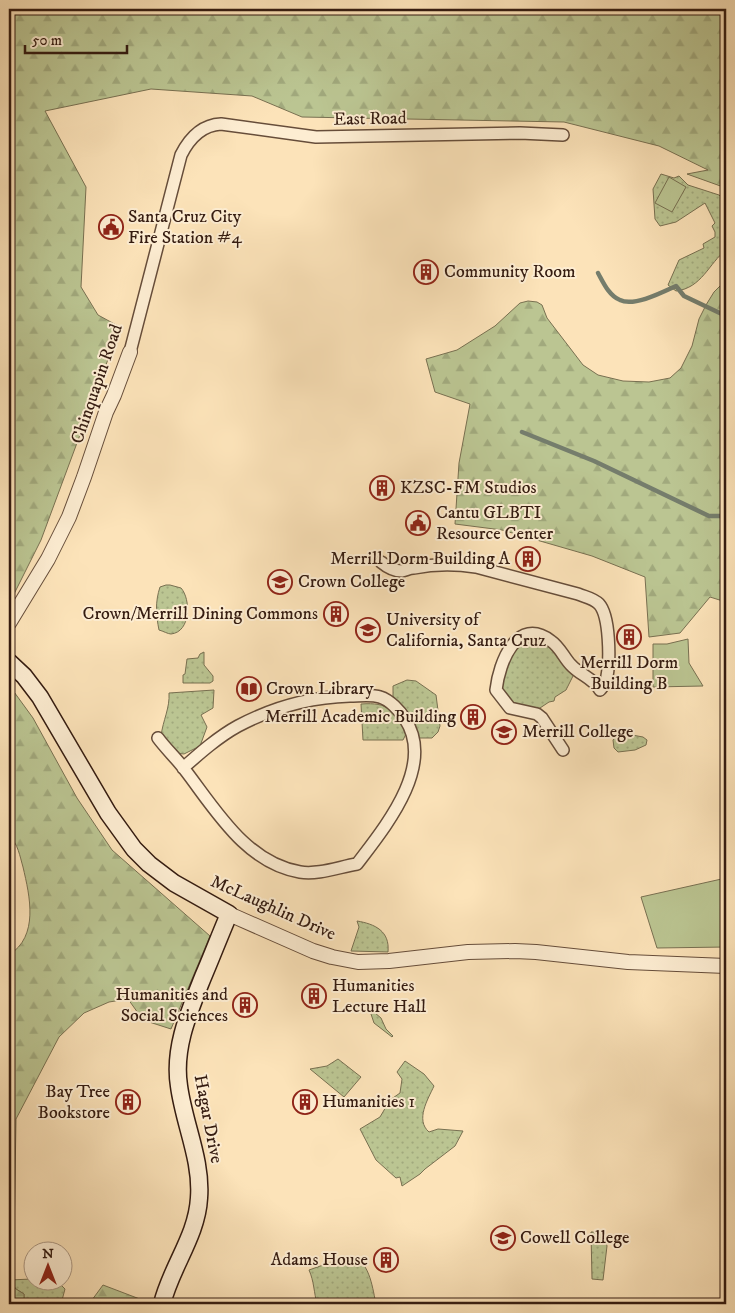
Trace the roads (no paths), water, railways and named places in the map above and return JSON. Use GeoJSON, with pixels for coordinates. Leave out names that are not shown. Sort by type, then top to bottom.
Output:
{"type":"FeatureCollection","features":[{"type":"Feature","properties":{"kind":"main road","name":"McLaughlin Drive"},"geometry":{"type":"LineString","coordinates":[[9,662],[24,676],[40,697],[108,813],[134,849],[149,864],[174,883],[229,914]]}},
{"type":"Feature","properties":{"kind":"main road","name":"Hagar Drive"},"geometry":{"type":"LineString","coordinates":[[162,1304],[169,1280],[181,1258],[196,1221],[199,1198],[199,1177],[196,1159],[179,1086],[180,1049],[185,1022],[229,914]]}},
{"type":"Feature","properties":{"kind":"street","name":"East Road"},"geometry":{"type":"LineString","coordinates":[[186,145],[200,130],[210,124],[316,137],[563,135]]}},
{"type":"Feature","properties":{"kind":"street","name":"Chinquapin Road"},"geometry":{"type":"LineString","coordinates":[[9,622],[48,559],[69,517],[84,477],[106,412],[130,352],[174,176],[186,145]]}},
{"type":"Feature","properties":{"kind":"street"},"geometry":{"type":"LineString","coordinates":[[381,562],[388,568],[402,571],[434,566],[476,566],[593,599],[602,609],[607,634],[607,676],[606,682],[600,690],[597,684],[576,671],[553,642],[543,636],[527,634],[519,637],[511,646],[500,672],[496,690],[510,708],[537,714],[542,718],[563,750]]}},
{"type":"Feature","properties":{"kind":"street"},"geometry":{"type":"LineString","coordinates":[[158,738],[184,768],[239,839],[270,862],[300,872],[316,872],[356,864],[398,806],[416,759],[415,741],[408,723],[401,712],[381,697],[328,697],[281,708],[236,727],[204,750],[184,768]]}},
{"type":"Feature","properties":{"kind":"street","name":"McLaughlin Drive"},"geometry":{"type":"LineString","coordinates":[[229,914],[313,951],[358,962],[389,961],[468,952],[515,951],[628,962],[726,966]]}},
{"type":"Feature","properties":{"kind":"waterway"},"geometry":{"type":"LineString","coordinates":[[598,273],[610,292],[620,300],[633,302],[676,286],[684,296],[726,316]]}},
{"type":"Feature","properties":{"kind":"waterway"},"geometry":{"type":"LineString","coordinates":[[522,432],[594,461],[709,516],[726,516]]}},
{"type":"Feature","properties":{"kind":"place","name":"Santa Cruz City Fire Station #4"},"geometry":{"type":"Point","coordinates":[111,227]}},
{"type":"Feature","properties":{"kind":"place","name":"Community Room"},"geometry":{"type":"Point","coordinates":[426,272]}},
{"type":"Feature","properties":{"kind":"place","name":"KZSC-FM Studios"},"geometry":{"type":"Point","coordinates":[382,488]}},
{"type":"Feature","properties":{"kind":"place","name":"Cantu GLBTI Resource Center"},"geometry":{"type":"Point","coordinates":[418,523]}},
{"type":"Feature","properties":{"kind":"place","name":"Merrill Dorm Building A"},"geometry":{"type":"Point","coordinates":[528,559]}},
{"type":"Feature","properties":{"kind":"place","name":"Crown College"},"geometry":{"type":"Point","coordinates":[280,582]}},
{"type":"Feature","properties":{"kind":"place","name":"Crown/Merrill Dining Commons"},"geometry":{"type":"Point","coordinates":[336,614]}},
{"type":"Feature","properties":{"kind":"place","name":"University of California, Santa Cruz"},"geometry":{"type":"Point","coordinates":[368,630]}},
{"type":"Feature","properties":{"kind":"place","name":"Merrill Dorm Building B"},"geometry":{"type":"Point","coordinates":[629,637]}},
{"type":"Feature","properties":{"kind":"place","name":"Crown Library"},"geometry":{"type":"Point","coordinates":[249,689]}},
{"type":"Feature","properties":{"kind":"place","name":"Merrill Academic Building"},"geometry":{"type":"Point","coordinates":[473,717]}},
{"type":"Feature","properties":{"kind":"place","name":"Merrill College"},"geometry":{"type":"Point","coordinates":[504,732]}},
{"type":"Feature","properties":{"kind":"place","name":"Humanities Lecture Hall"},"geometry":{"type":"Point","coordinates":[314,996]}},
{"type":"Feature","properties":{"kind":"place","name":"Humanities and Social Sciences"},"geometry":{"type":"Point","coordinates":[245,1005]}},
{"type":"Feature","properties":{"kind":"place","name":"Bay Tree Bookstore"},"geometry":{"type":"Point","coordinates":[128,1102]}},
{"type":"Feature","properties":{"kind":"place","name":"Humanities 1"},"geometry":{"type":"Point","coordinates":[305,1102]}},
{"type":"Feature","properties":{"kind":"place","name":"Cowell College"},"geometry":{"type":"Point","coordinates":[503,1238]}},
{"type":"Feature","properties":{"kind":"place","name":"Adams House"},"geometry":{"type":"Point","coordinates":[386,1260]}}]}
